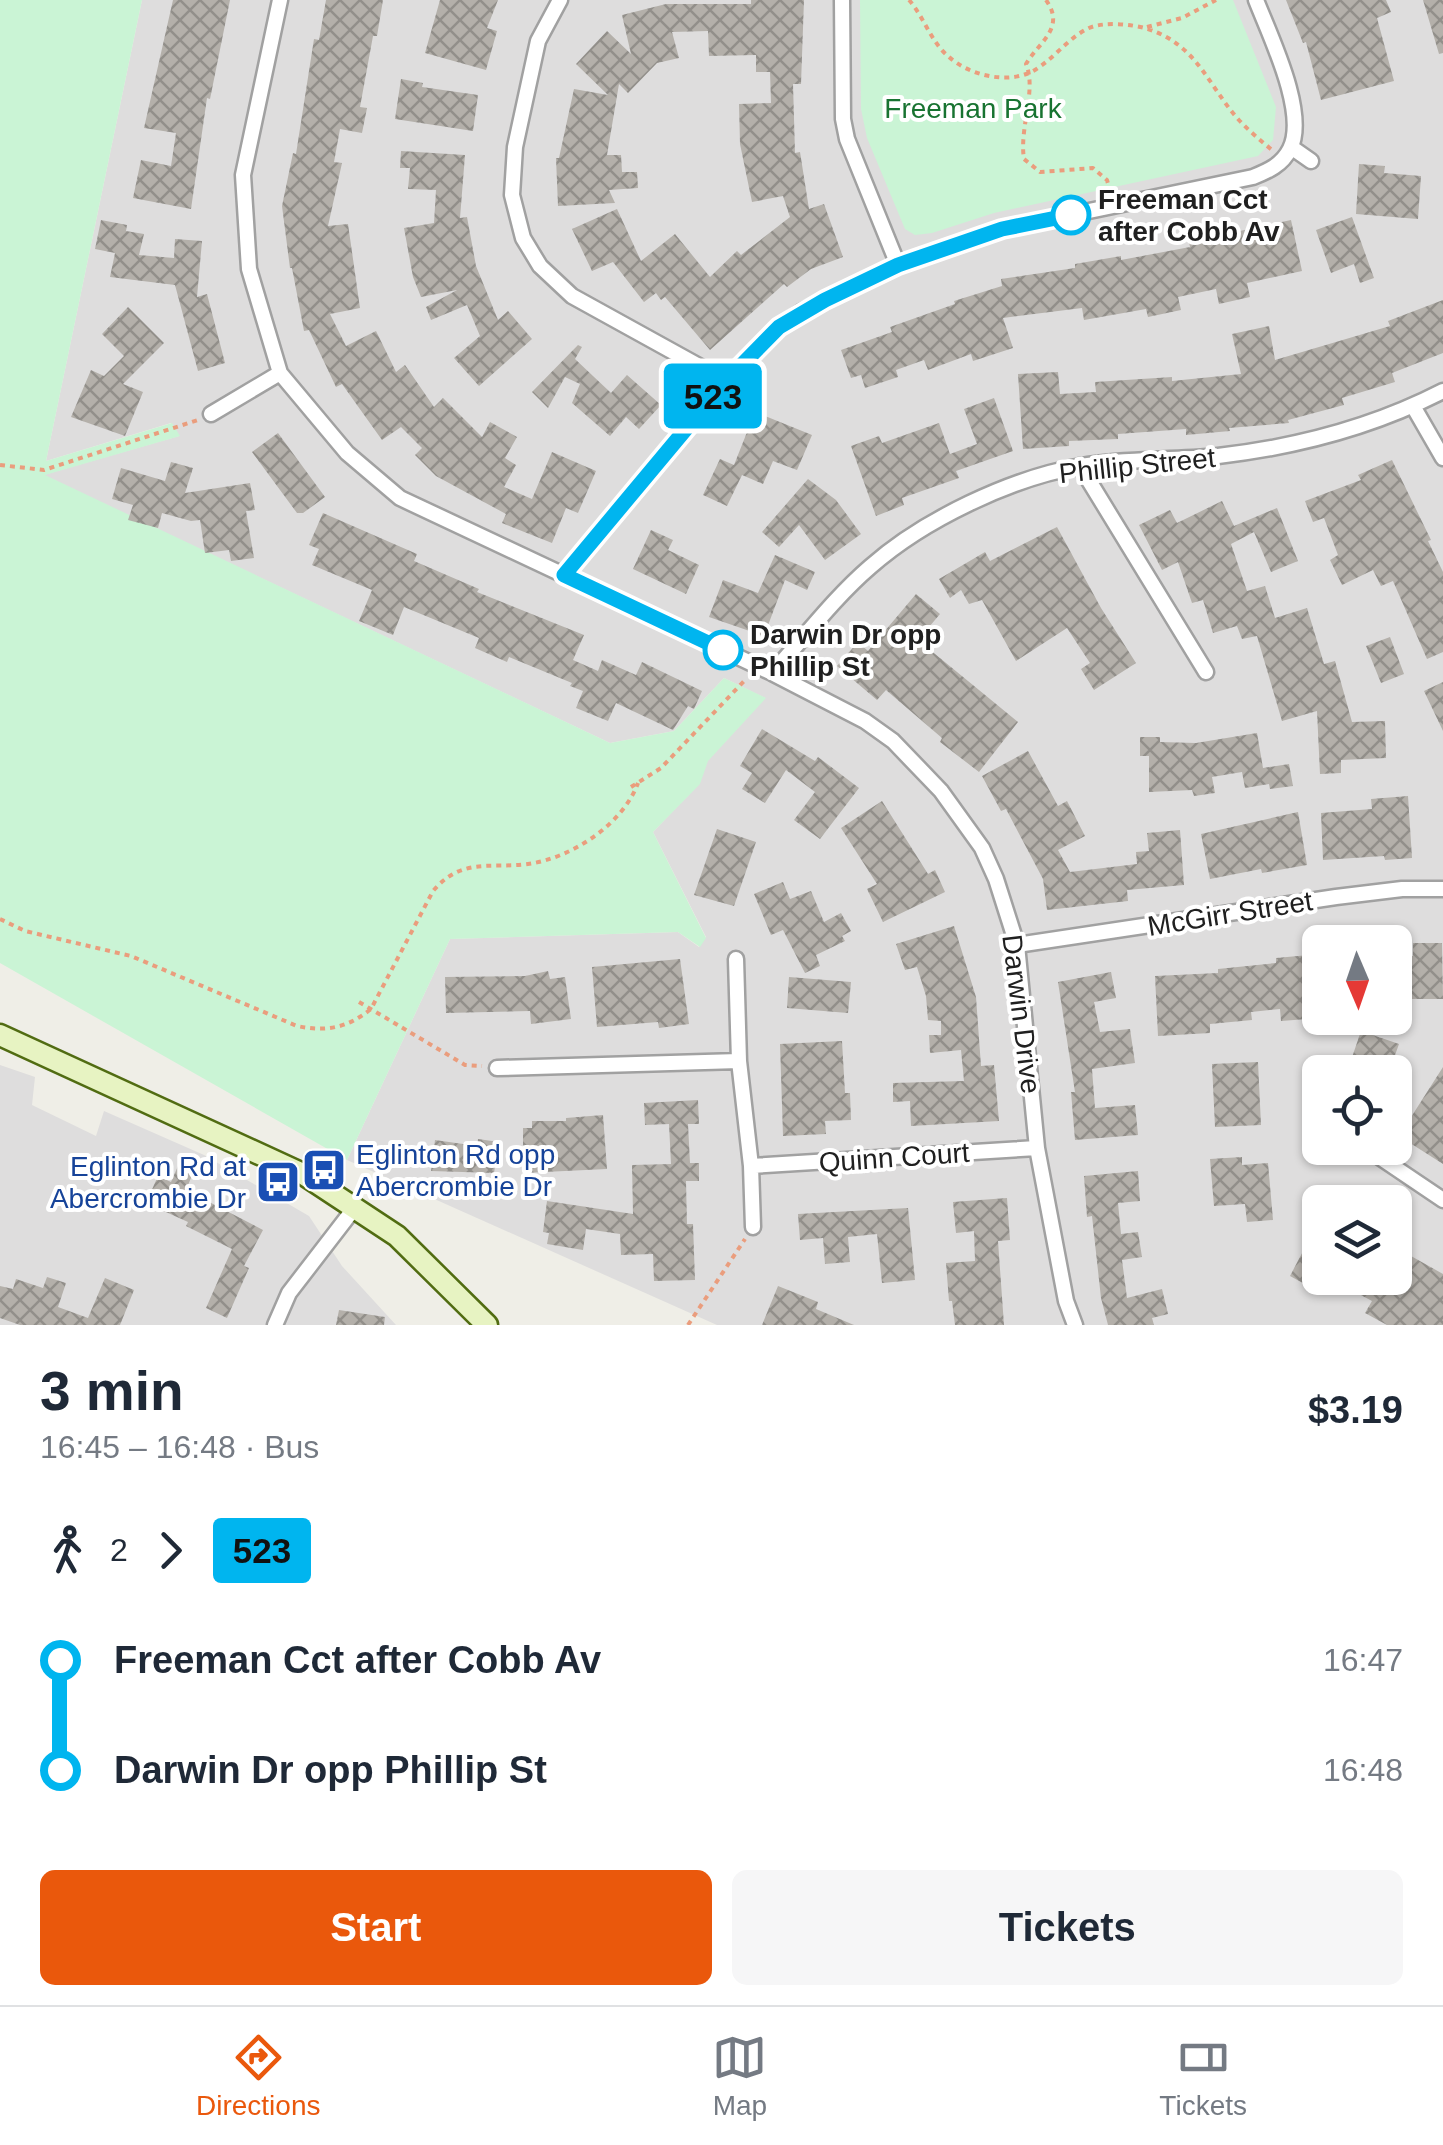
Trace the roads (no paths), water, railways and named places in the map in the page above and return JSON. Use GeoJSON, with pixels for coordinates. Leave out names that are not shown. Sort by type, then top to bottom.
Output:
{"type":"FeatureCollection","features":[{"type":"Feature","properties":{"kind":"main road"},"geometry":{"type":"LineString","coordinates":[[0,1035],[304,1174],[356,1206],[410,1248],[488,1325]]}},
{"type":"Feature","properties":{"kind":"street","name":"Darwin Drive"},"geometry":{"type":"LineString","coordinates":[[280,0],[244,174],[249,268],[280,373],[347,453],[400,498],[772,673],[865,721],[918,766],[982,848],[1017,945],[1037,1148],[1059,1267],[1075,1325]]}},
{"type":"Feature","properties":{"kind":"street"},"geometry":{"type":"LineString","coordinates":[[560,0],[538,40],[514,160],[512,195],[523,238],[540,266],[572,296],[726,381]]}},
{"type":"Feature","properties":{"kind":"street"},"geometry":{"type":"LineString","coordinates":[[842,0],[845,129],[898,265]]}},
{"type":"Feature","properties":{"kind":"street"},"geometry":{"type":"LineString","coordinates":[[564,575],[726,381],[779,327],[825,300],[898,265],[1002,229],[1270,170],[1287,154],[1295,132],[1282,67],[1256,0]]}},
{"type":"Feature","properties":{"kind":"street"},"geometry":{"type":"LineString","coordinates":[[1287,154],[1311,162]]}},
{"type":"Feature","properties":{"kind":"street"},"geometry":{"type":"LineString","coordinates":[[211,414],[280,373]]}},
{"type":"Feature","properties":{"kind":"street","name":"Phillip Street"},"geometry":{"type":"LineString","coordinates":[[772,673],[870,567],[922,530],[973,502],[1080,466],[1214,457],[1324,438],[1414,406],[1443,391]]}},
{"type":"Feature","properties":{"kind":"street"},"geometry":{"type":"LineString","coordinates":[[1414,406],[1443,458]]}},
{"type":"Feature","properties":{"kind":"street"},"geometry":{"type":"LineString","coordinates":[[1080,466],[1206,672]]}},
{"type":"Feature","properties":{"kind":"street","name":"McGirr Street"},"geometry":{"type":"LineString","coordinates":[[1017,945],[1336,897],[1443,889]]}},
{"type":"Feature","properties":{"kind":"street"},"geometry":{"type":"LineString","coordinates":[[736,959],[739,1060],[751,1166],[753,1227]]}},
{"type":"Feature","properties":{"kind":"street"},"geometry":{"type":"LineString","coordinates":[[496,1068],[739,1060]]}},
{"type":"Feature","properties":{"kind":"street","name":"Quinn Court"},"geometry":{"type":"LineString","coordinates":[[751,1166],[1037,1148]]}},
{"type":"Feature","properties":{"kind":"street"},"geometry":{"type":"LineString","coordinates":[[1391,1165],[1443,1200]]}},
{"type":"Feature","properties":{"kind":"street"},"geometry":{"type":"LineString","coordinates":[[275,1325],[289,1293],[356,1206]]}},
{"type":"Feature","properties":{"kind":"place","name":"Freeman Cct after Cobb Av"},"geometry":{"type":"Point","coordinates":[1071,215]}},
{"type":"Feature","properties":{"kind":"place","name":"Darwin Dr opp Phillip St"},"geometry":{"type":"Point","coordinates":[723,650]}},
{"type":"Feature","properties":{"kind":"place","name":"Eglinton Rd opp Abercrombie Dr"},"geometry":{"type":"Point","coordinates":[324,1170]}},
{"type":"Feature","properties":{"kind":"place","name":"Eglinton Rd at Abercrombie Dr"},"geometry":{"type":"Point","coordinates":[278,1182]}},
{"type":"Feature","properties":{"kind":"park label","name":"Freeman Park"},"geometry":{"type":"Point","coordinates":[973,108]}}]}
